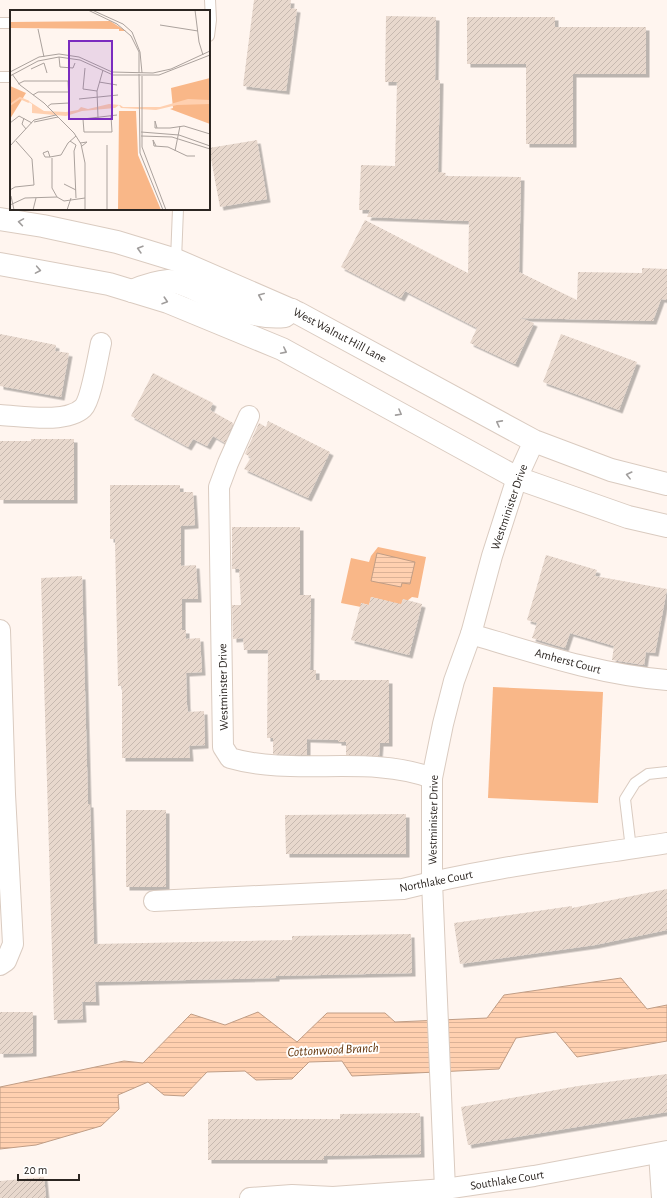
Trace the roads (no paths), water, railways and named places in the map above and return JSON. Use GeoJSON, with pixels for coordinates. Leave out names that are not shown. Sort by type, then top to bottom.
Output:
{"type":"FeatureCollection","features":[{"type":"Feature","properties":{"kind":"main road","name":"West Walnut Hill Lane"},"geometry":{"type":"LineString","coordinates":[[0,219],[43,226],[118,242],[176,260],[292,310],[534,441],[611,470],[667,484]]}},
{"type":"Feature","properties":{"kind":"main road"},"geometry":{"type":"LineString","coordinates":[[0,264],[109,284],[168,302],[282,349],[517,478],[628,517],[667,526]]}},
{"type":"Feature","properties":{"kind":"main road"},"geometry":{"type":"LineString","coordinates":[[132,291],[152,283],[169,281],[189,287],[214,299],[262,317],[285,316],[292,310]]}},
{"type":"Feature","properties":{"kind":"street"},"geometry":{"type":"LineString","coordinates":[[0,415],[44,418],[70,415],[84,407],[92,387],[101,343]]}},
{"type":"Feature","properties":{"kind":"street","name":"Westminster Drive"},"geometry":{"type":"LineString","coordinates":[[249,416],[219,487],[224,747],[230,758],[250,764],[367,767],[416,772],[432,778]]}},
{"type":"Feature","properties":{"kind":"street","name":"Westminister Drive"},"geometry":{"type":"LineString","coordinates":[[445,1189],[432,882],[432,778],[443,724],[454,681],[471,634],[492,556],[517,478],[534,441]]}},
{"type":"Feature","properties":{"kind":"street"},"geometry":{"type":"LineString","coordinates":[[0,630],[2,794],[13,944],[3,963]]}},
{"type":"Feature","properties":{"kind":"street","name":"Amherst Court"},"geometry":{"type":"LineString","coordinates":[[471,634],[581,665],[634,678],[667,680]]}},
{"type":"Feature","properties":{"kind":"street","name":"Northlake Court"},"geometry":{"type":"LineString","coordinates":[[154,901],[402,889],[549,860],[667,843]]}},
{"type":"Feature","properties":{"kind":"street"},"geometry":{"type":"LineString","coordinates":[[662,1198],[663,1152]]}},
{"type":"Feature","properties":{"kind":"street","name":"Southlake Court"},"geometry":{"type":"LineString","coordinates":[[250,1198],[292,1194],[333,1197],[445,1189],[534,1176],[663,1152]]}},
{"type":"Feature","properties":{"kind":"lane"},"geometry":{"type":"LineString","coordinates":[[210,0],[210,20]]}},
{"type":"Feature","properties":{"kind":"lane"},"geometry":{"type":"LineString","coordinates":[[176,260],[178,210]]}},
{"type":"Feature","properties":{"kind":"lane"},"geometry":{"type":"LineString","coordinates":[[631,849],[625,799],[635,783],[648,774],[667,772]]}},
{"type":"Feature","properties":{"kind":"water"},"geometry":{"type":"Polygon","coordinates":[[[377,553],[415,562],[410,584],[402,583],[401,587],[371,581],[377,553]]]}},
{"type":"Feature","properties":{"kind":"water","name":"Cottonwood Branch"},"geometry":{"type":"Polygon","coordinates":[[[621,978],[647,1009],[667,1005],[667,1041],[577,1057],[556,1032],[516,1038],[499,1069],[352,1076],[342,1061],[309,1062],[292,1079],[256,1080],[245,1071],[207,1072],[184,1096],[164,1095],[148,1082],[118,1095],[119,1109],[101,1126],[36,1145],[0,1149],[0,1087],[124,1061],[143,1063],[191,1014],[225,1025],[258,1012],[297,1042],[327,1013],[385,1013],[395,1022],[487,1018],[504,995],[621,978]]]}}]}
